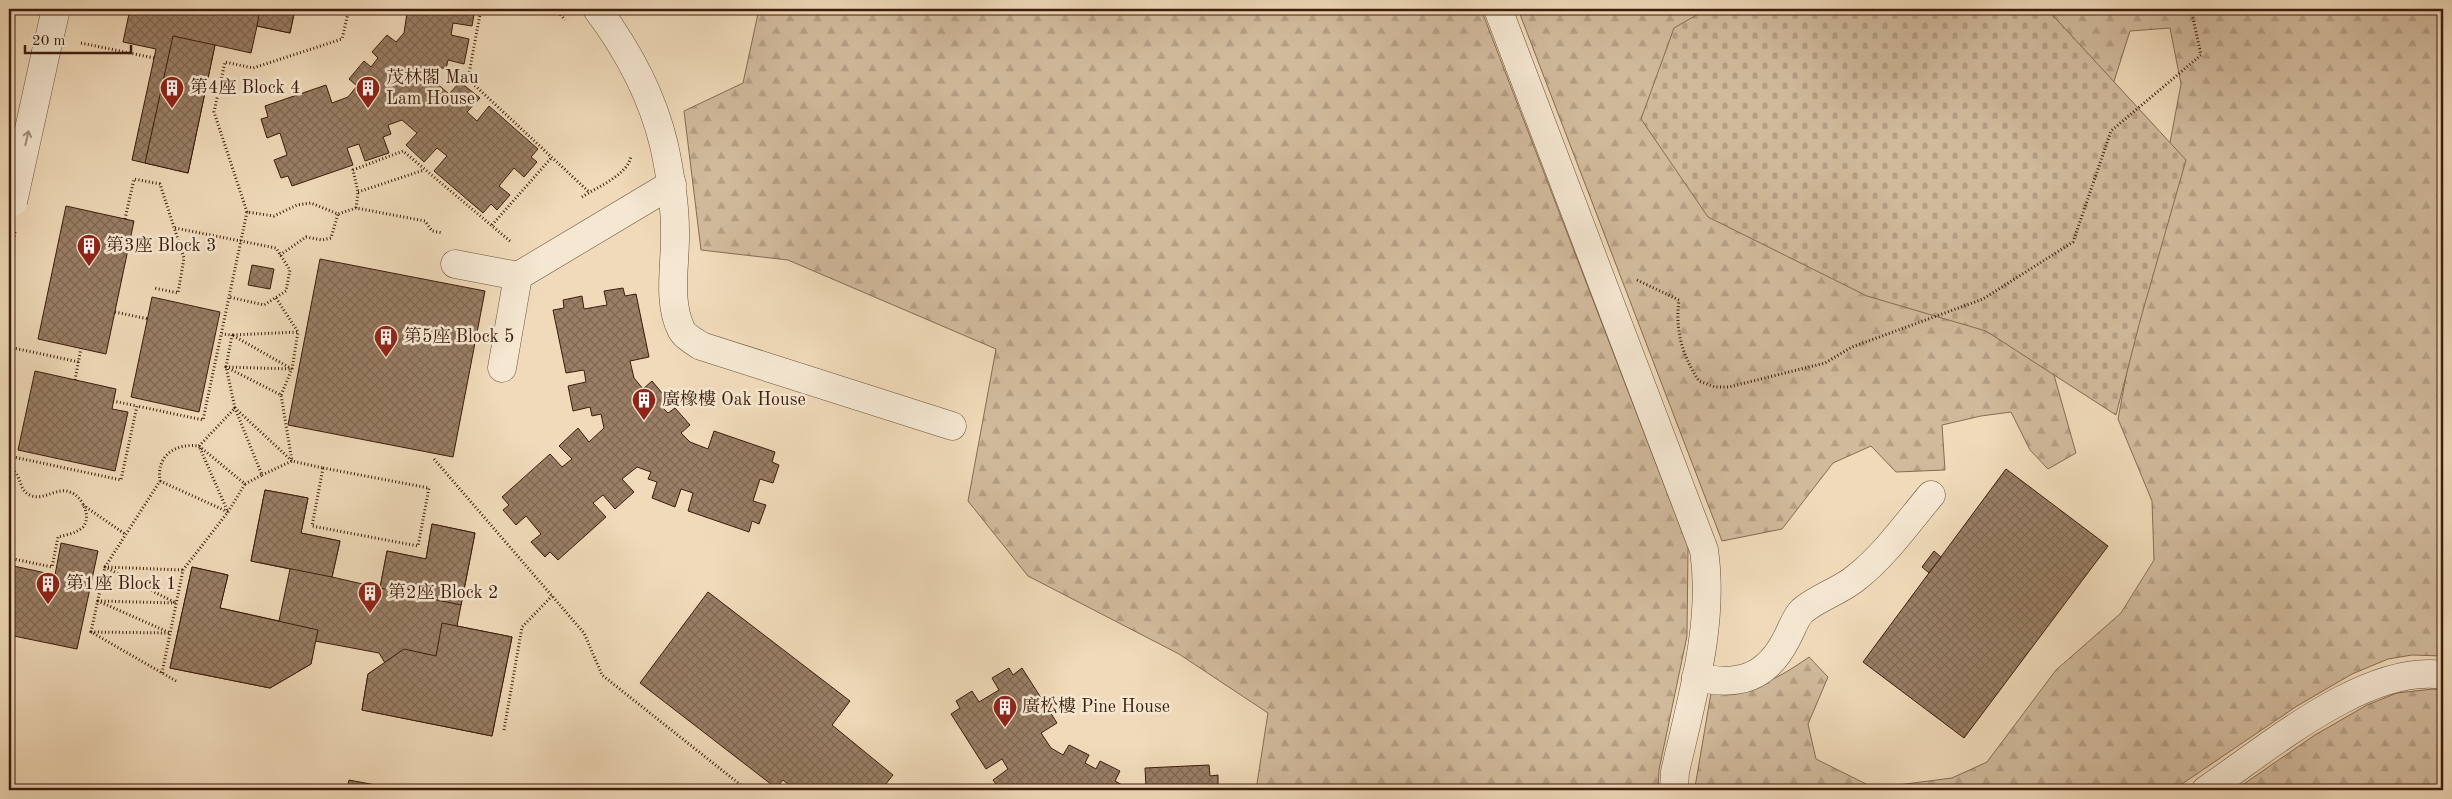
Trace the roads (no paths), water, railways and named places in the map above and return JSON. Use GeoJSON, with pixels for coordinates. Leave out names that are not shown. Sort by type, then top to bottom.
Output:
{"type":"FeatureCollection","features":[{"type":"Feature","properties":{"kind":"street"},"geometry":{"type":"LineString","coordinates":[[39,9],[46,52]]}},
{"type":"Feature","properties":{"kind":"street"},"geometry":{"type":"LineString","coordinates":[[11,210],[56,9]]}},
{"type":"Feature","properties":{"kind":"street"},"geometry":{"type":"LineString","coordinates":[[597,9],[632,64],[650,102],[663,142],[672,184],[675,231],[674,307],[682,331],[701,346],[952,426]]}},
{"type":"Feature","properties":{"kind":"street"},"geometry":{"type":"LineString","coordinates":[[1498,9],[1704,550],[1705,614],[1696,677],[1675,772],[1674,790]]}},
{"type":"Feature","properties":{"kind":"street"},"geometry":{"type":"LineString","coordinates":[[455,264],[518,276],[672,184]]}},
{"type":"Feature","properties":{"kind":"street"},"geometry":{"type":"LineString","coordinates":[[502,368],[518,276]]}},
{"type":"Feature","properties":{"kind":"street"},"geometry":{"type":"LineString","coordinates":[[1696,677],[1715,681],[1731,680],[1748,678],[1764,670],[1778,655],[1802,612],[1849,584],[1866,570],[1931,495]]}},
{"type":"Feature","properties":{"kind":"street"},"geometry":{"type":"LineString","coordinates":[[2206,790],[2307,722],[2360,690],[2393,677],[2414,674],[2443,674]]}},
{"type":"Feature","properties":{"kind":"place","name":"第4座 Block 4"},"geometry":{"type":"Point","coordinates":[172,109]}},
{"type":"Feature","properties":{"kind":"place","name":"茂林閣 Mau Lam House"},"geometry":{"type":"Point","coordinates":[368,109]}},
{"type":"Feature","properties":{"kind":"place","name":"第3座 Block 3"},"geometry":{"type":"Point","coordinates":[89,267]}},
{"type":"Feature","properties":{"kind":"place","name":"第5座 Block 5"},"geometry":{"type":"Point","coordinates":[386,358]}},
{"type":"Feature","properties":{"kind":"place","name":"廣橡樓 Oak House"},"geometry":{"type":"Point","coordinates":[644,421]}},
{"type":"Feature","properties":{"kind":"place","name":"第1座 Block 1"},"geometry":{"type":"Point","coordinates":[48,605]}},
{"type":"Feature","properties":{"kind":"place","name":"第2座 Block 2"},"geometry":{"type":"Point","coordinates":[370,614]}},
{"type":"Feature","properties":{"kind":"place","name":"廣松樓 Pine House"},"geometry":{"type":"Point","coordinates":[1005,728]}}]}
